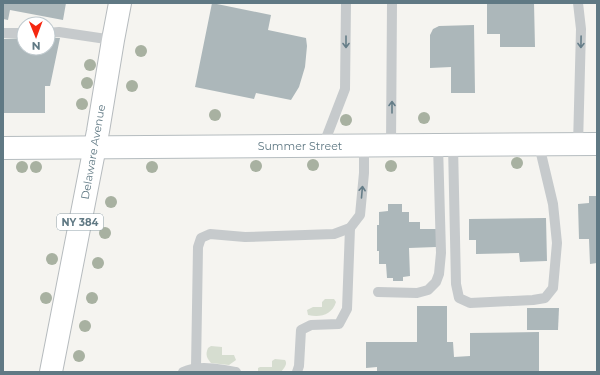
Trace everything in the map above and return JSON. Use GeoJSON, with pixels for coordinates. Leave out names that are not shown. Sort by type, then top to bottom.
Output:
{"type":"FeatureCollection","features":[{"type":"Feature","properties":{"kind":"street","name":"Delaware Avenue"},"geometry":{"type":"LineString","coordinates":[[51,372],[95,148],[120,3]]}},
{"type":"Feature","properties":{"kind":"street","name":"Summer Street"},"geometry":{"type":"LineString","coordinates":[[3,148],[587,144]]}},
{"type":"Feature","properties":{"kind":"lane"},"geometry":{"type":"LineString","coordinates":[[323,146],[345,89],[346,3]]}},
{"type":"Feature","properties":{"kind":"lane"},"geometry":{"type":"LineString","coordinates":[[391,146],[392,3]]}},
{"type":"Feature","properties":{"kind":"lane"},"geometry":{"type":"LineString","coordinates":[[578,3],[581,29],[587,144]]}},
{"type":"Feature","properties":{"kind":"lane"},"geometry":{"type":"LineString","coordinates":[[56,32],[113,40]]}},
{"type":"Feature","properties":{"kind":"lane"},"geometry":{"type":"LineString","coordinates":[[3,33],[16,33]]}},
{"type":"Feature","properties":{"kind":"lane"},"geometry":{"type":"LineString","coordinates":[[446,145],[456,284],[459,298],[470,303],[545,298],[553,288],[556,253],[555,220],[551,192],[539,145]]}},
{"type":"Feature","properties":{"kind":"lane"},"geometry":{"type":"LineString","coordinates":[[378,292],[417,293],[428,290],[436,282],[439,274],[441,253],[446,145]]}},
{"type":"Feature","properties":{"kind":"lane"},"geometry":{"type":"LineString","coordinates":[[196,368],[198,247],[201,238],[210,234],[245,237],[334,234],[350,228],[360,215],[364,173],[364,146]]}},
{"type":"Feature","properties":{"kind":"lane"},"geometry":{"type":"LineString","coordinates":[[297,372],[299,366],[301,330],[311,325],[339,324],[347,309],[350,228]]}},
{"type":"Feature","properties":{"kind":"lane"},"geometry":{"type":"LineString","coordinates":[[183,372],[196,368],[220,369],[236,372]]}},
{"type":"Feature","properties":{"kind":"shaded area"},"geometry":{"type":"Polygon","coordinates":[[[325,299],[334,299],[336,302],[329,313],[321,316],[308,315],[307,310],[313,307],[322,307],[322,302],[325,299]]]}},
{"type":"Feature","properties":{"kind":"shaded area"},"geometry":{"type":"Polygon","coordinates":[[[211,346],[222,347],[222,355],[234,355],[236,360],[229,365],[211,363],[207,355],[207,350],[211,346]]]}},
{"type":"Feature","properties":{"kind":"shaded area"},"geometry":{"type":"Polygon","coordinates":[[[275,359],[285,360],[286,362],[281,372],[258,372],[258,368],[260,367],[272,367],[272,361],[275,359]]]}},
{"type":"Feature","properties":{"kind":"building"},"geometry":{"type":"Polygon","coordinates":[[[3,3],[66,3],[63,20],[56,19],[56,16],[42,16],[10,10],[8,20],[3,19],[3,3]]]}},
{"type":"Feature","properties":{"kind":"building"},"geometry":{"type":"Polygon","coordinates":[[[212,3],[271,15],[268,30],[306,38],[307,46],[305,67],[299,87],[291,100],[256,93],[254,99],[195,87],[212,3]]]}},
{"type":"Feature","properties":{"kind":"building"},"geometry":{"type":"Polygon","coordinates":[[[487,3],[534,3],[535,47],[500,47],[500,34],[487,34],[487,3]]]}},
{"type":"Feature","properties":{"kind":"building"},"geometry":{"type":"Polygon","coordinates":[[[474,25],[475,93],[451,93],[451,67],[430,68],[430,35],[433,29],[439,26],[474,25]]]}},
{"type":"Feature","properties":{"kind":"building"},"geometry":{"type":"Polygon","coordinates":[[[16,38],[16,56],[56,56],[56,38],[60,38],[50,86],[45,86],[45,113],[3,113],[3,39],[16,38]]]}},
{"type":"Feature","properties":{"kind":"building"},"geometry":{"type":"Polygon","coordinates":[[[589,196],[597,196],[597,263],[590,264],[589,239],[579,239],[578,204],[589,203],[589,196]]]}},
{"type":"Feature","properties":{"kind":"building"},"geometry":{"type":"Polygon","coordinates":[[[388,204],[402,204],[402,212],[409,212],[409,222],[420,222],[420,229],[436,229],[436,247],[409,248],[410,276],[403,277],[403,281],[393,281],[393,278],[387,278],[386,264],[379,264],[379,251],[377,251],[377,225],[379,225],[379,212],[388,211],[388,204]]]}},
{"type":"Feature","properties":{"kind":"building"},"geometry":{"type":"Polygon","coordinates":[[[546,218],[547,261],[520,262],[519,253],[476,254],[476,240],[469,240],[469,219],[546,218]]]}},
{"type":"Feature","properties":{"kind":"building"},"geometry":{"type":"Polygon","coordinates":[[[417,306],[447,306],[447,342],[453,342],[454,357],[470,356],[470,333],[539,332],[539,372],[377,372],[377,367],[366,368],[366,342],[417,342],[417,306]]]}},
{"type":"Feature","properties":{"kind":"building"},"geometry":{"type":"Polygon","coordinates":[[[527,308],[559,308],[558,330],[527,330],[527,308]]]}}]}
